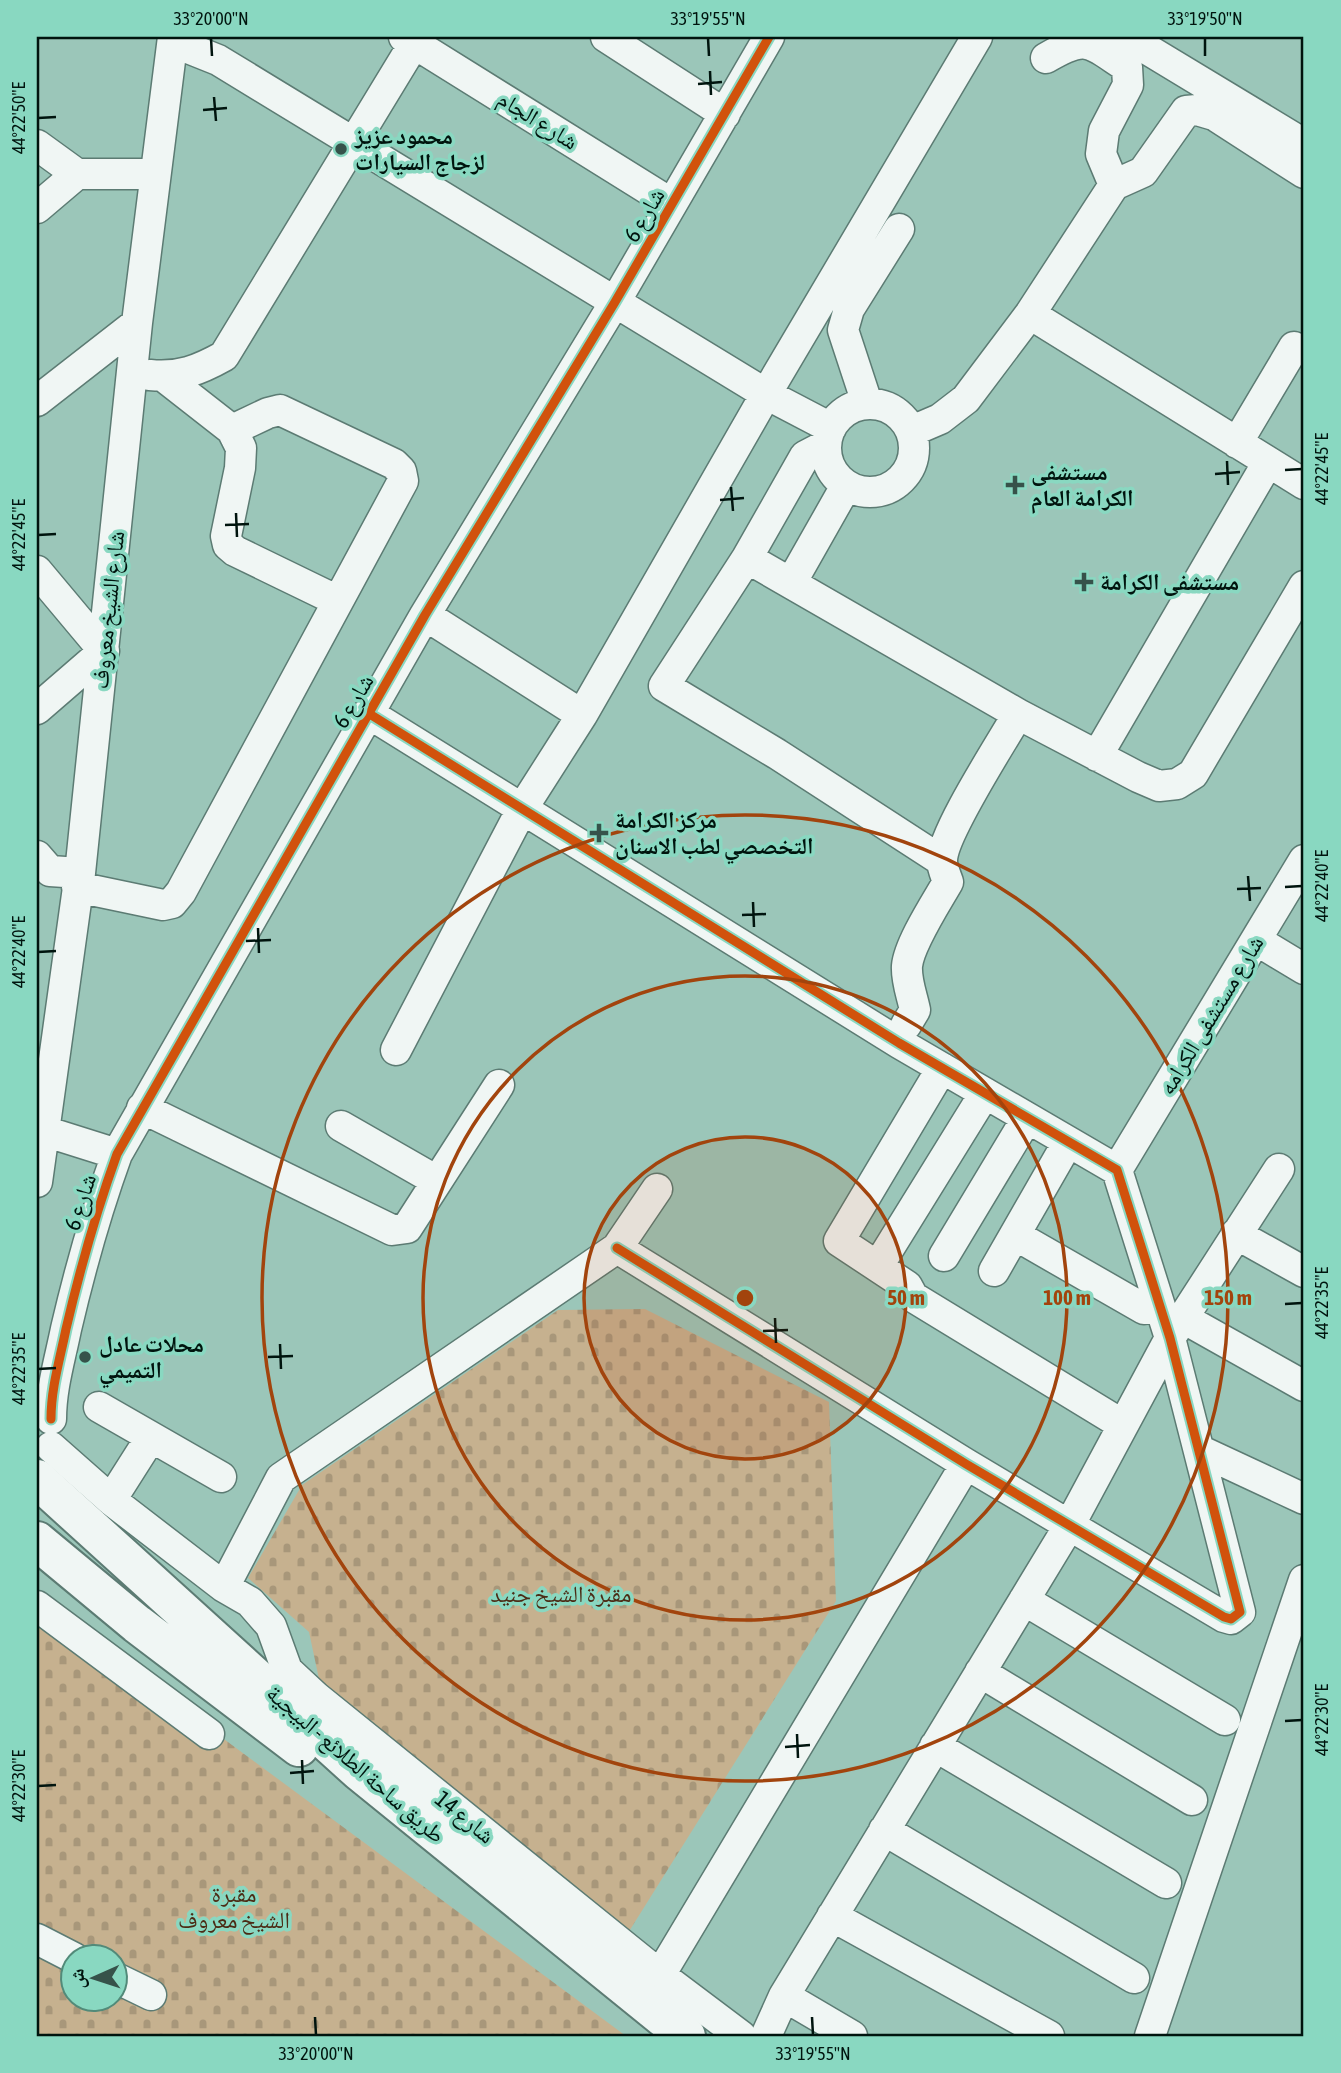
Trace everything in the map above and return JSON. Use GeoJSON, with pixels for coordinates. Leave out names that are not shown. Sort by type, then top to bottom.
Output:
{"type":"FeatureCollection","features":[{"type":"Feature","properties":{"kind":"main road","name":"طريق ساحة الطلائع - البيجية"},"geometry":{"type":"LineString","coordinates":[[44,1455],[359,1772],[685,2036]]}},
{"type":"Feature","properties":{"kind":"main road","name":"طريق ساحة الطلائع - البيجية"},"geometry":{"type":"LineString","coordinates":[[37,1541],[198,1672],[499,1892],[685,2036]]}},
{"type":"Feature","properties":{"kind":"street"},"geometry":{"type":"LineString","coordinates":[[606,37],[724,114]]}},
{"type":"Feature","properties":{"kind":"street","name":"شارع 6"},"geometry":{"type":"LineString","coordinates":[[44,1455],[54,1382],[77,1281],[93,1219],[117,1154],[425,615],[615,302],[769,37]]}},
{"type":"Feature","properties":{"kind":"street"},"geometry":{"type":"LineString","coordinates":[[396,1050],[523,809],[582,715],[766,394],[977,37]]}},
{"type":"Feature","properties":{"kind":"street"},"geometry":{"type":"LineString","coordinates":[[1127,37],[1304,144]]}},
{"type":"Feature","properties":{"kind":"street"},"geometry":{"type":"LineString","coordinates":[[173,39],[218,60],[355,142],[766,394],[828,436]]}},
{"type":"Feature","properties":{"kind":"street","name":"شارع الشيخ معروف"},"geometry":{"type":"LineString","coordinates":[[37,1176],[79,880],[137,323],[173,39]]}},
{"type":"Feature","properties":{"kind":"street"},"geometry":{"type":"LineString","coordinates":[[132,374],[163,376],[198,370],[224,356],[355,142],[412,39]]}},
{"type":"Feature","properties":{"kind":"street","name":"شارع الجام"},"geometry":{"type":"LineString","coordinates":[[412,39],[672,204]]}},
{"type":"Feature","properties":{"kind":"street"},"geometry":{"type":"LineString","coordinates":[[1046,58],[1070,44],[1090,43],[1127,66],[1128,85],[1104,131],[1101,154],[1114,185]]}},
{"type":"Feature","properties":{"kind":"street"},"geometry":{"type":"LineString","coordinates":[[912,431],[940,419],[966,399],[1030,314],[1114,185],[1143,172],[1186,111],[1197,110],[1214,115],[1304,173]]}},
{"type":"Feature","properties":{"kind":"street"},"geometry":{"type":"LineString","coordinates":[[37,145],[52,191],[155,174]]}},
{"type":"Feature","properties":{"kind":"street"},"geometry":{"type":"LineString","coordinates":[[867,403],[844,330],[849,309],[899,229]]}},
{"type":"Feature","properties":{"kind":"street"},"geometry":{"type":"LineString","coordinates":[[1030,314],[1304,484]]}},
{"type":"Feature","properties":{"kind":"street"},"geometry":{"type":"LineString","coordinates":[[37,401],[137,323]]}},
{"type":"Feature","properties":{"kind":"street"},"geometry":{"type":"LineString","coordinates":[[1237,443],[1294,346]]}},
{"type":"Feature","properties":{"kind":"street"},"geometry":{"type":"LineString","coordinates":[[163,376],[232,430],[242,448],[226,536],[228,545],[235,551],[338,601]]}},
{"type":"Feature","properties":{"kind":"street"},"geometry":{"type":"LineString","coordinates":[[867,403],[886,405],[901,416],[912,431],[915,450],[910,468],[898,483],[882,491],[863,492],[846,486],[832,472],[825,455],[828,436],[835,419],[849,408],[867,403]]}},
{"type":"Feature","properties":{"kind":"street"},"geometry":{"type":"LineString","coordinates":[[41,869],[163,905],[172,903],[181,892],[403,481],[401,471],[394,464],[279,410],[232,430]]}},
{"type":"Feature","properties":{"kind":"street"},"geometry":{"type":"LineString","coordinates":[[828,436],[805,456],[747,558],[664,686],[777,754],[942,861]]}},
{"type":"Feature","properties":{"kind":"street"},"geometry":{"type":"LineString","coordinates":[[1097,756],[1268,462]]}},
{"type":"Feature","properties":{"kind":"street"},"geometry":{"type":"LineString","coordinates":[[791,583],[846,486]]}},
{"type":"Feature","properties":{"kind":"street"},"geometry":{"type":"LineString","coordinates":[[747,558],[1018,714],[1159,786],[1177,784],[1193,774],[1304,586]]}},
{"type":"Feature","properties":{"kind":"street"},"geometry":{"type":"LineString","coordinates":[[37,571],[104,651],[37,709]]}},
{"type":"Feature","properties":{"kind":"street"},"geometry":{"type":"LineString","coordinates":[[425,615],[582,715]]}},
{"type":"Feature","properties":{"kind":"street"},"geometry":{"type":"LineString","coordinates":[[368,713],[942,1068],[1117,1170],[1171,1321],[1199,1450],[1240,1612],[1231,1619],[1224,1617],[966,1464],[617,1248]]}},
{"type":"Feature","properties":{"kind":"street"},"geometry":{"type":"LineString","coordinates":[[906,1025],[915,1010],[907,964],[947,882],[942,861],[960,816],[1018,714]]}},
{"type":"Feature","properties":{"kind":"street","name":"شارع مستشفى الكرامه"},"geometry":{"type":"LineString","coordinates":[[1117,1170],[1304,860]]}},
{"type":"Feature","properties":{"kind":"street"},"geometry":{"type":"LineString","coordinates":[[1256,940],[1304,969]]}},
{"type":"Feature","properties":{"kind":"street"},"geometry":{"type":"LineString","coordinates":[[942,1068],[839,1241],[907,1286],[913,1297],[1123,1425]]}},
{"type":"Feature","properties":{"kind":"street"},"geometry":{"type":"LineString","coordinates":[[142,1108],[392,1230],[408,1228],[499,1085]]}},
{"type":"Feature","properties":{"kind":"street"},"geometry":{"type":"LineString","coordinates":[[878,1266],[985,1093]]}},
{"type":"Feature","properties":{"kind":"street"},"geometry":{"type":"LineString","coordinates":[[944,1256],[1027,1118]]}},
{"type":"Feature","properties":{"kind":"street"},"geometry":{"type":"LineString","coordinates":[[341,1126],[437,1181]]}},
{"type":"Feature","properties":{"kind":"street"},"geometry":{"type":"LineString","coordinates":[[44,1131],[117,1154]]}},
{"type":"Feature","properties":{"kind":"street"},"geometry":{"type":"LineString","coordinates":[[994,1271],[1068,1142]]}},
{"type":"Feature","properties":{"kind":"street"},"geometry":{"type":"LineString","coordinates":[[766,2036],[784,1996],[1069,1526],[1123,1425],[1171,1321],[1236,1234],[1279,1168]]}},
{"type":"Feature","properties":{"kind":"street"},"geometry":{"type":"LineString","coordinates":[[224,1587],[281,1478],[617,1248],[657,1189]]}},
{"type":"Feature","properties":{"kind":"street"},"geometry":{"type":"LineString","coordinates":[[1236,1234],[1304,1272]]}},
{"type":"Feature","properties":{"kind":"street"},"geometry":{"type":"LineString","coordinates":[[1015,1235],[1144,1309],[1304,1386]]}},
{"type":"Feature","properties":{"kind":"street"},"geometry":{"type":"LineString","coordinates":[[37,1388],[45,1401],[44,1455]]}},
{"type":"Feature","properties":{"kind":"street"},"geometry":{"type":"LineString","coordinates":[[99,1407],[221,1477]]}},
{"type":"Feature","properties":{"kind":"street"},"geometry":{"type":"LineString","coordinates":[[111,1500],[151,1437]]}},
{"type":"Feature","properties":{"kind":"street"},"geometry":{"type":"LineString","coordinates":[[1199,1450],[1304,1499]]}},
{"type":"Feature","properties":{"kind":"street","name":"شارع 14"},"geometry":{"type":"LineString","coordinates":[[44,1455],[111,1500],[224,1587],[250,1602],[271,1626],[287,1670],[316,1697],[660,1975],[741,2036]]}},
{"type":"Feature","properties":{"kind":"street"},"geometry":{"type":"LineString","coordinates":[[660,1975],[966,1464]]}},
{"type":"Feature","properties":{"kind":"street"},"geometry":{"type":"LineString","coordinates":[[1150,2036],[1304,1580]]}},
{"type":"Feature","properties":{"kind":"street"},"geometry":{"type":"LineString","coordinates":[[1024,1600],[1225,1720]]}},
{"type":"Feature","properties":{"kind":"street"},"geometry":{"type":"LineString","coordinates":[[37,1606],[209,1734]]}},
{"type":"Feature","properties":{"kind":"street"},"geometry":{"type":"LineString","coordinates":[[980,1672],[1192,1800]]}},
{"type":"Feature","properties":{"kind":"street"},"geometry":{"type":"LineString","coordinates":[[935,1746],[1166,1882]]}},
{"type":"Feature","properties":{"kind":"street"},"geometry":{"type":"LineString","coordinates":[[884,1830],[1134,1978]]}},
{"type":"Feature","properties":{"kind":"street"},"geometry":{"type":"LineString","coordinates":[[832,1916],[1049,2036]]}},
{"type":"Feature","properties":{"kind":"street"},"geometry":{"type":"LineString","coordinates":[[37,1939],[60,1951]]}},
{"type":"Feature","properties":{"kind":"street"},"geometry":{"type":"LineString","coordinates":[[130,1985],[150,1996]]}},
{"type":"Feature","properties":{"kind":"street"},"geometry":{"type":"LineString","coordinates":[[784,1996],[852,2036]]}},
{"type":"Feature","properties":{"kind":"green space","name":"مقبرة الشيخ جنيد"},"geometry":{"type":"Polygon","coordinates":[[[645,1309],[829,1402],[836,1601],[623,1941],[326,1712],[309,1632],[248,1578],[302,1485],[558,1310],[645,1309]]]}},
{"type":"Feature","properties":{"kind":"green space","name":"مقبرة الشيخ معروف"},"geometry":{"type":"Polygon","coordinates":[[[37,1601],[626,2036],[37,2036],[37,1601]]]}},
{"type":"Feature","properties":{"kind":"cycle path"},"geometry":{"type":"LineString","coordinates":[[51,1419],[54,1385],[71,1307],[95,1219],[117,1154],[425,615],[615,302],[769,37]]}},
{"type":"Feature","properties":{"kind":"cycle path"},"geometry":{"type":"LineString","coordinates":[[368,713],[899,1043],[1117,1170],[1170,1338],[1240,1612],[1231,1619],[1224,1617],[966,1464],[617,1248]]}},
{"type":"Feature","properties":{"kind":"place","name":"محمود عزيز لزجاج السيارات"},"geometry":{"type":"Point","coordinates":[341,149]}},
{"type":"Feature","properties":{"kind":"place","name":"مستشفى الكرامة العام"},"geometry":{"type":"Point","coordinates":[1015,485]}},
{"type":"Feature","properties":{"kind":"place","name":"مستشفى الكرامة"},"geometry":{"type":"Point","coordinates":[1084,582]}},
{"type":"Feature","properties":{"kind":"place","name":"مركز الكرامة التخصصي لطب الاسنان"},"geometry":{"type":"Point","coordinates":[599,833]}},
{"type":"Feature","properties":{"kind":"place","name":"محلات عادل التميمي"},"geometry":{"type":"Point","coordinates":[85,1357]}}]}
